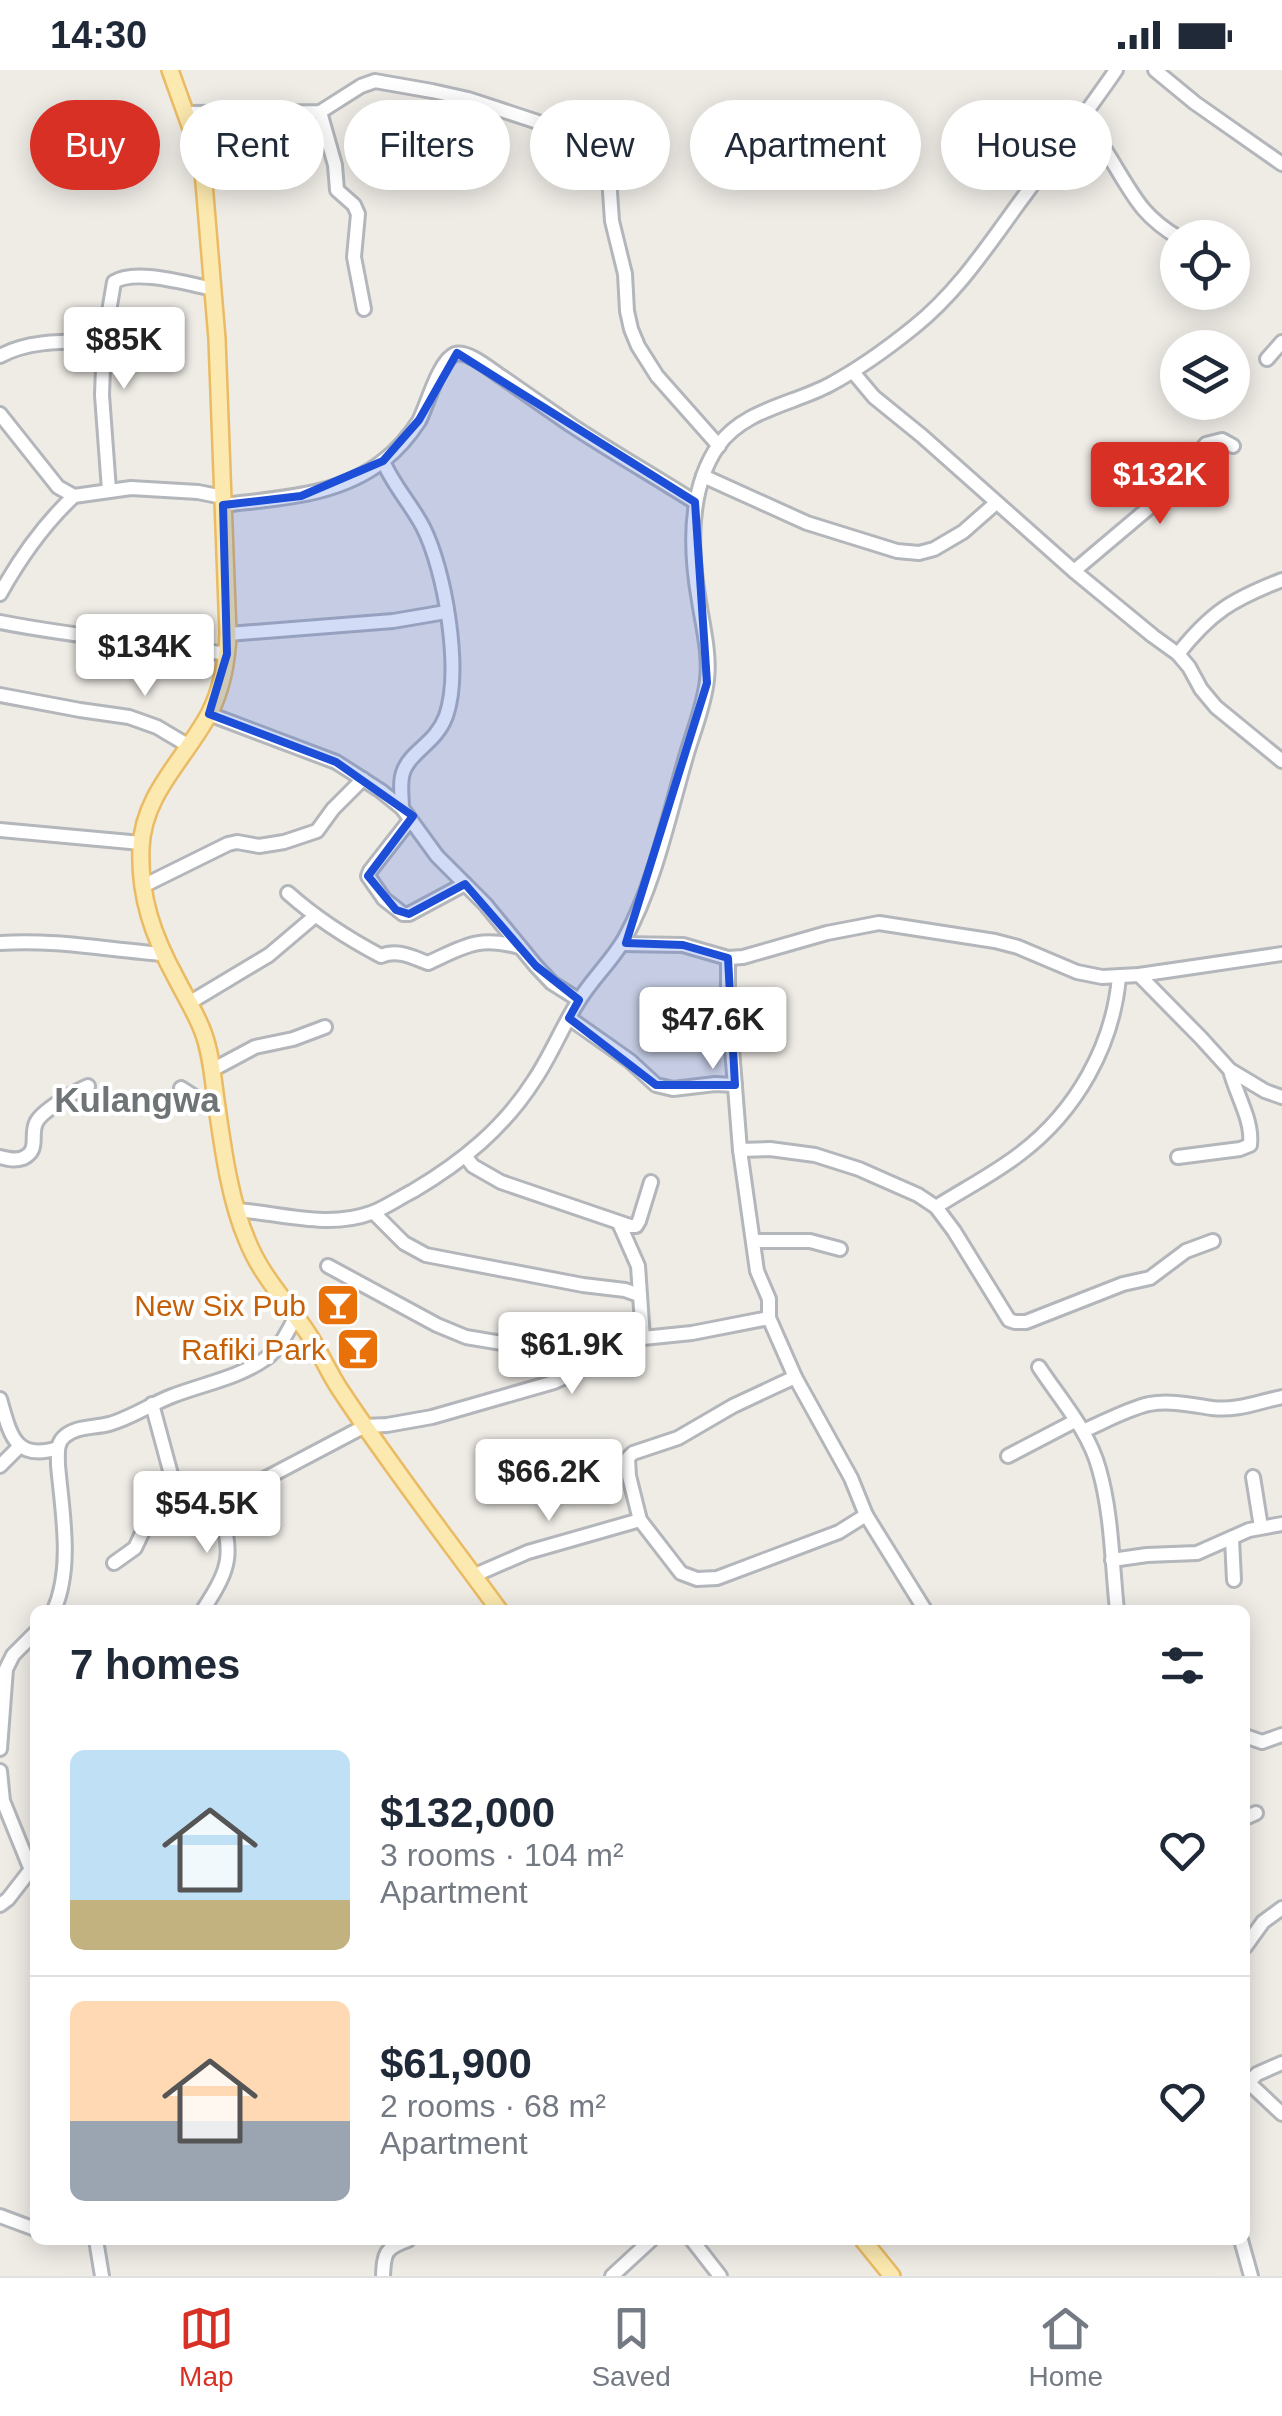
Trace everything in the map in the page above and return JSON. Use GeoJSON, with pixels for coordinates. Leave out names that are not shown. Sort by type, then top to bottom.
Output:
{"type":"FeatureCollection","features":[{"type":"Feature","properties":{"kind":"main road"},"geometry":{"type":"LineString","coordinates":[[170,70],[182,100]]}},
{"type":"Feature","properties":{"kind":"main road"},"geometry":{"type":"LineString","coordinates":[[205,190],[220,396],[227,654],[223,679],[209,714],[160,786],[145,822],[141,843],[147,914],[204,1033],[236,1210],[262,1272],[296,1316],[338,1385],[415,1496],[496,1605]]}},
{"type":"Feature","properties":{"kind":"main road"},"geometry":{"type":"LineString","coordinates":[[867,2245],[892,2276]]}},
{"type":"Feature","properties":{"kind":"street"},"geometry":{"type":"LineString","coordinates":[[1096,100],[1116,70]]}},
{"type":"Feature","properties":{"kind":"street"},"geometry":{"type":"LineString","coordinates":[[1155,70],[1282,164]]}},
{"type":"Feature","properties":{"kind":"street"},"geometry":{"type":"LineString","coordinates":[[324,109],[361,86],[375,81],[393,82],[598,135],[607,150],[612,221],[625,274],[630,328],[658,376],[718,446]]}},
{"type":"Feature","properties":{"kind":"street"},"geometry":{"type":"LineString","coordinates":[[324,126],[335,164],[337,190],[358,214],[354,257],[364,309]]}},
{"type":"Feature","properties":{"kind":"street"},"geometry":{"type":"LineString","coordinates":[[1112,161],[1146,214],[1160,226]]}},
{"type":"Feature","properties":{"kind":"street"},"geometry":{"type":"LineString","coordinates":[[236,1210],[314,1220],[347,1220],[374,1213],[466,1157],[494,1132],[534,1081],[578,1000],[622,944],[636,918],[707,683],[706,637],[694,544],[695,502],[718,446],[755,416],[853,372],[917,325],[971,270],[1029,190]]}},
{"type":"Feature","properties":{"kind":"street"},"geometry":{"type":"LineString","coordinates":[[109,490],[103,428],[104,342],[111,290],[117,278],[162,279],[213,289]]}},
{"type":"Feature","properties":{"kind":"street"},"geometry":{"type":"LineString","coordinates":[[0,356],[46,343],[104,342]]}},
{"type":"Feature","properties":{"kind":"street"},"geometry":{"type":"LineString","coordinates":[[1267,359],[1282,342]]}},
{"type":"Feature","properties":{"kind":"street"},"geometry":{"type":"LineString","coordinates":[[0,594],[17,564],[74,496],[109,490],[167,489],[223,501],[301,496],[331,487],[384,461],[419,420],[442,368],[450,356],[457,354],[464,354],[695,502]]}},
{"type":"Feature","properties":{"kind":"street"},"geometry":{"type":"LineString","coordinates":[[853,372],[874,397],[1074,571],[1178,654],[1216,707],[1282,762]]}},
{"type":"Feature","properties":{"kind":"street"},"geometry":{"type":"LineString","coordinates":[[0,414],[58,487],[74,496]]}},
{"type":"Feature","properties":{"kind":"street"},"geometry":{"type":"LineString","coordinates":[[1074,571],[1170,490],[1206,444],[1222,440],[1233,446]]}},
{"type":"Feature","properties":{"kind":"street"},"geometry":{"type":"LineString","coordinates":[[384,461],[391,480],[430,542],[440,576],[454,672],[451,699],[440,731],[402,772],[406,814],[368,876],[384,899],[403,914],[465,884]]}},
{"type":"Feature","properties":{"kind":"street"},"geometry":{"type":"LineString","coordinates":[[703,476],[807,523],[919,554],[963,532],[996,503]]}},
{"type":"Feature","properties":{"kind":"street"},"geometry":{"type":"LineString","coordinates":[[1178,654],[1216,612],[1282,580]]}},
{"type":"Feature","properties":{"kind":"street"},"geometry":{"type":"LineString","coordinates":[[228,634],[393,621],[446,612]]}},
{"type":"Feature","properties":{"kind":"street"},"geometry":{"type":"LineString","coordinates":[[0,622],[91,638],[227,654]]}},
{"type":"Feature","properties":{"kind":"street"},"geometry":{"type":"LineString","coordinates":[[0,695],[129,716],[189,746]]}},
{"type":"Feature","properties":{"kind":"street"},"geometry":{"type":"LineString","coordinates":[[209,714],[336,762],[363,779],[406,814],[437,856],[485,904],[552,983],[578,1000]]}},
{"type":"Feature","properties":{"kind":"street"},"geometry":{"type":"LineString","coordinates":[[143,886],[228,844],[258,846],[317,831],[332,809],[363,779]]}},
{"type":"Feature","properties":{"kind":"street"},"geometry":{"type":"LineString","coordinates":[[0,830],[141,843]]}},
{"type":"Feature","properties":{"kind":"street"},"geometry":{"type":"LineString","coordinates":[[288,893],[350,940],[381,956],[391,952],[428,964],[474,942],[519,947]]}},
{"type":"Feature","properties":{"kind":"street"},"geometry":{"type":"LineString","coordinates":[[189,1003],[270,955],[315,916]]}},
{"type":"Feature","properties":{"kind":"street"},"geometry":{"type":"LineString","coordinates":[[622,944],[683,945],[728,958],[743,957],[845,929],[880,924],[996,941],[1077,972],[1102,977],[1282,954]]}},
{"type":"Feature","properties":{"kind":"street"},"geometry":{"type":"LineString","coordinates":[[0,942],[84,945],[164,954]]}},
{"type":"Feature","properties":{"kind":"street"},"geometry":{"type":"LineString","coordinates":[[728,958],[740,1150],[757,1271],[769,1299],[768,1318],[866,1515],[922,1605]]}},
{"type":"Feature","properties":{"kind":"street"},"geometry":{"type":"LineString","coordinates":[[1139,975],[1230,1070],[1282,1098]]}},
{"type":"Feature","properties":{"kind":"street"},"geometry":{"type":"LineString","coordinates":[[936,1207],[1022,1152],[1061,1113],[1092,1068],[1109,1032],[1119,977]]}},
{"type":"Feature","properties":{"kind":"street"},"geometry":{"type":"LineString","coordinates":[[570,1018],[656,1085],[673,1089],[735,1085]]}},
{"type":"Feature","properties":{"kind":"street"},"geometry":{"type":"LineString","coordinates":[[212,1070],[255,1047],[294,1039],[325,1027]]}},
{"type":"Feature","properties":{"kind":"street"},"geometry":{"type":"LineString","coordinates":[[1178,1158],[1250,1146],[1246,1113],[1230,1070]]}},
{"type":"Feature","properties":{"kind":"street"},"geometry":{"type":"LineString","coordinates":[[0,1157],[19,1160],[30,1154],[38,1119],[88,1086]]}},
{"type":"Feature","properties":{"kind":"street"},"geometry":{"type":"LineString","coordinates":[[182,1088],[217,1108]]}},
{"type":"Feature","properties":{"kind":"street"},"geometry":{"type":"LineString","coordinates":[[740,1150],[815,1155],[918,1194],[936,1207],[1009,1320],[1015,1322],[1026,1322],[1123,1284],[1150,1278],[1186,1250],[1213,1241]]}},
{"type":"Feature","properties":{"kind":"street"},"geometry":{"type":"LineString","coordinates":[[466,1157],[473,1166],[501,1182],[636,1226],[651,1182]]}},
{"type":"Feature","properties":{"kind":"street"},"geometry":{"type":"LineString","coordinates":[[374,1213],[404,1242],[426,1255],[640,1295]]}},
{"type":"Feature","properties":{"kind":"street"},"geometry":{"type":"LineString","coordinates":[[619,1222],[638,1266],[642,1338]]}},
{"type":"Feature","properties":{"kind":"street"},"geometry":{"type":"LineString","coordinates":[[753,1241],[810,1241],[840,1249]]}},
{"type":"Feature","properties":{"kind":"street"},"geometry":{"type":"LineString","coordinates":[[328,1266],[437,1325],[466,1337],[532,1348],[556,1357],[576,1372]]}},
{"type":"Feature","properties":{"kind":"street"},"geometry":{"type":"LineString","coordinates":[[56,1605],[66,1574],[58,1448],[61,1439],[70,1432],[109,1424],[247,1370],[278,1348],[296,1316]]}},
{"type":"Feature","properties":{"kind":"street"},"geometry":{"type":"LineString","coordinates":[[114,1562],[135,1548],[144,1529],[219,1503],[366,1426],[432,1417],[544,1385],[642,1338],[768,1318]]}},
{"type":"Feature","properties":{"kind":"street"},"geometry":{"type":"LineString","coordinates":[[1039,1367],[1079,1426],[1099,1466],[1116,1605]]}},
{"type":"Feature","properties":{"kind":"street"},"geometry":{"type":"LineString","coordinates":[[795,1377],[678,1438],[632,1453],[628,1458],[628,1476],[640,1520],[681,1573],[697,1579],[717,1578],[822,1539],[866,1515]]}},
{"type":"Feature","properties":{"kind":"street"},"geometry":{"type":"LineString","coordinates":[[1008,1456],[1079,1426],[1148,1404],[1241,1408],[1282,1397]]}},
{"type":"Feature","properties":{"kind":"street"},"geometry":{"type":"LineString","coordinates":[[0,1398],[18,1447],[28,1451],[58,1448]]}},
{"type":"Feature","properties":{"kind":"street"},"geometry":{"type":"LineString","coordinates":[[152,1404],[182,1515]]}},
{"type":"Feature","properties":{"kind":"street"},"geometry":{"type":"LineString","coordinates":[[0,1466],[18,1447]]}},
{"type":"Feature","properties":{"kind":"street"},"geometry":{"type":"LineString","coordinates":[[1253,1478],[1260,1527]]}},
{"type":"Feature","properties":{"kind":"street"},"geometry":{"type":"LineString","coordinates":[[206,1605],[220,1585],[229,1552],[219,1503]]}},
{"type":"Feature","properties":{"kind":"street"},"geometry":{"type":"LineString","coordinates":[[475,1575],[528,1552],[640,1520]]}},
{"type":"Feature","properties":{"kind":"street"},"geometry":{"type":"LineString","coordinates":[[1112,1560],[1197,1553],[1249,1530],[1282,1524]]}},
{"type":"Feature","properties":{"kind":"street"},"geometry":{"type":"LineString","coordinates":[[1232,1539],[1234,1580]]}},
{"type":"Feature","properties":{"kind":"street"},"geometry":{"type":"LineString","coordinates":[[0,1749],[6,1668],[30,1637]]}},
{"type":"Feature","properties":{"kind":"street"},"geometry":{"type":"LineString","coordinates":[[1250,1738],[1262,1742],[1282,1735]]}},
{"type":"Feature","properties":{"kind":"street"},"geometry":{"type":"LineString","coordinates":[[0,1771],[2,1801],[30,1860]]}},
{"type":"Feature","properties":{"kind":"street"},"geometry":{"type":"LineString","coordinates":[[0,1905],[30,1870]]}},
{"type":"Feature","properties":{"kind":"street"},"geometry":{"type":"LineString","coordinates":[[1250,1940],[1282,1908]]}},
{"type":"Feature","properties":{"kind":"street"},"geometry":{"type":"LineString","coordinates":[[1250,2081],[1282,2063]]}},
{"type":"Feature","properties":{"kind":"street"},"geometry":{"type":"LineString","coordinates":[[1250,2087],[1282,2114]]}},
{"type":"Feature","properties":{"kind":"street"},"geometry":{"type":"LineString","coordinates":[[0,2216],[30,2228]]}},
{"type":"Feature","properties":{"kind":"street"},"geometry":{"type":"LineString","coordinates":[[97,2245],[102,2276]]}},
{"type":"Feature","properties":{"kind":"street"},"geometry":{"type":"LineString","coordinates":[[383,2276],[385,2253],[393,2245]]}},
{"type":"Feature","properties":{"kind":"street"},"geometry":{"type":"LineString","coordinates":[[612,2276],[646,2245]]}},
{"type":"Feature","properties":{"kind":"street"},"geometry":{"type":"LineString","coordinates":[[696,2245],[720,2276]]}},
{"type":"Feature","properties":{"kind":"street"},"geometry":{"type":"LineString","coordinates":[[1242,2245],[1251,2276]]}},
{"type":"Feature","properties":{"kind":"highlighted area"},"geometry":{"type":"Polygon","coordinates":[[[457,353],[695,502],[707,683],[626,943],[683,945],[728,958],[735,1085],[656,1085],[569,1018],[579,1000],[536,966],[465,884],[409,914],[396,910],[368,876],[413,816],[336,762],[209,714],[227,654],[223,505],[301,496],[383,461],[419,420],[457,353]]]}},
{"type":"Feature","properties":{"kind":"place","name":"New Six Pub"},"geometry":{"type":"Point","coordinates":[338,1305]}},
{"type":"Feature","properties":{"kind":"place","name":"Rafiki Park"},"geometry":{"type":"Point","coordinates":[358,1349]}},
{"type":"Feature","properties":{"kind":"district","name":"Kulangwa"},"geometry":{"type":"Point","coordinates":[137,1099]}}]}
